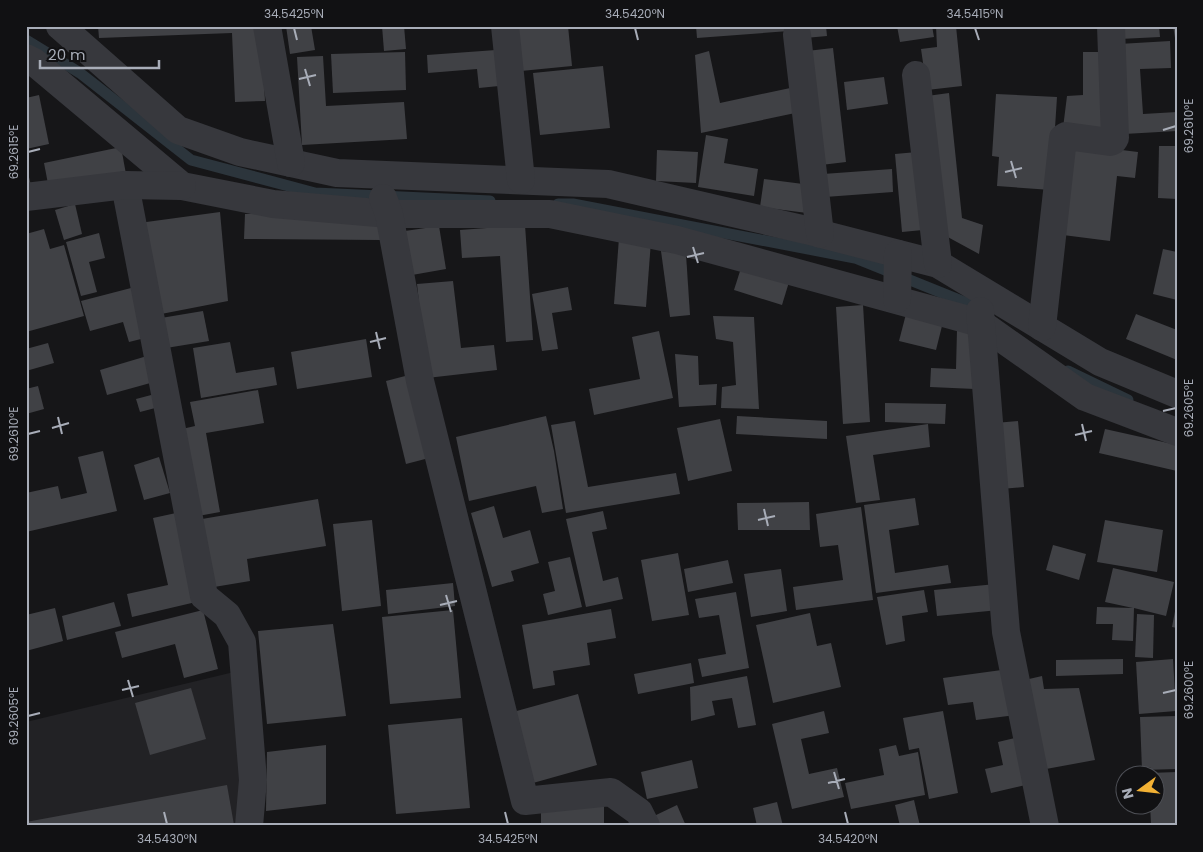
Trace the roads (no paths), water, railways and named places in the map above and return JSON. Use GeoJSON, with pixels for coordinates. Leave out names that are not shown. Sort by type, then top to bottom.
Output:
{"type":"FeatureCollection","features":[{"type":"Feature","properties":{"kind":"street"},"geometry":{"type":"LineString","coordinates":[[60,26],[178,130],[240,152],[337,173],[383,193],[550,214],[677,240],[980,323],[1085,398],[1177,432]]}},
{"type":"Feature","properties":{"kind":"street"},"geometry":{"type":"LineString","coordinates":[[267,26],[291,163]]}},
{"type":"Feature","properties":{"kind":"street"},"geometry":{"type":"LineString","coordinates":[[505,26],[521,180]]}},
{"type":"Feature","properties":{"kind":"street"},"geometry":{"type":"LineString","coordinates":[[1042,327],[1063,138],[1066,136],[1110,142],[1114,141],[1115,138],[1111,26]]}},
{"type":"Feature","properties":{"kind":"street"},"geometry":{"type":"LineString","coordinates":[[798,35],[813,232],[811,276]]}},
{"type":"Feature","properties":{"kind":"street"},"geometry":{"type":"LineString","coordinates":[[26,58],[34,62],[182,186]]}},
{"type":"Feature","properties":{"kind":"street"},"geometry":{"type":"LineString","coordinates":[[916,75],[938,264]]}},
{"type":"Feature","properties":{"kind":"street"},"geometry":{"type":"LineString","coordinates":[[26,197],[125,185],[182,186],[273,204],[521,180],[608,184],[813,232],[938,264],[1100,362],[1177,394]]}},
{"type":"Feature","properties":{"kind":"street"},"geometry":{"type":"LineString","coordinates":[[125,185],[204,596],[227,615],[242,642],[253,780],[249,826]]}},
{"type":"Feature","properties":{"kind":"street"},"geometry":{"type":"LineString","coordinates":[[383,193],[420,381],[525,801],[611,792],[639,812],[646,826]]}},
{"type":"Feature","properties":{"kind":"street"},"geometry":{"type":"LineString","coordinates":[[897,299],[898,254]]}},
{"type":"Feature","properties":{"kind":"street"},"geometry":{"type":"LineString","coordinates":[[979,290],[980,323],[1006,632],[1045,826]]}},
{"type":"Feature","properties":{"kind":"waterway"},"geometry":{"type":"LineString","coordinates":[[26,40],[80,73],[191,160],[315,193],[490,201]]}},
{"type":"Feature","properties":{"kind":"waterway"},"geometry":{"type":"LineString","coordinates":[[558,204],[573,204],[855,258],[982,309]]}},
{"type":"Feature","properties":{"kind":"waterway"},"geometry":{"type":"LineString","coordinates":[[1068,371],[1128,400]]}}]}
